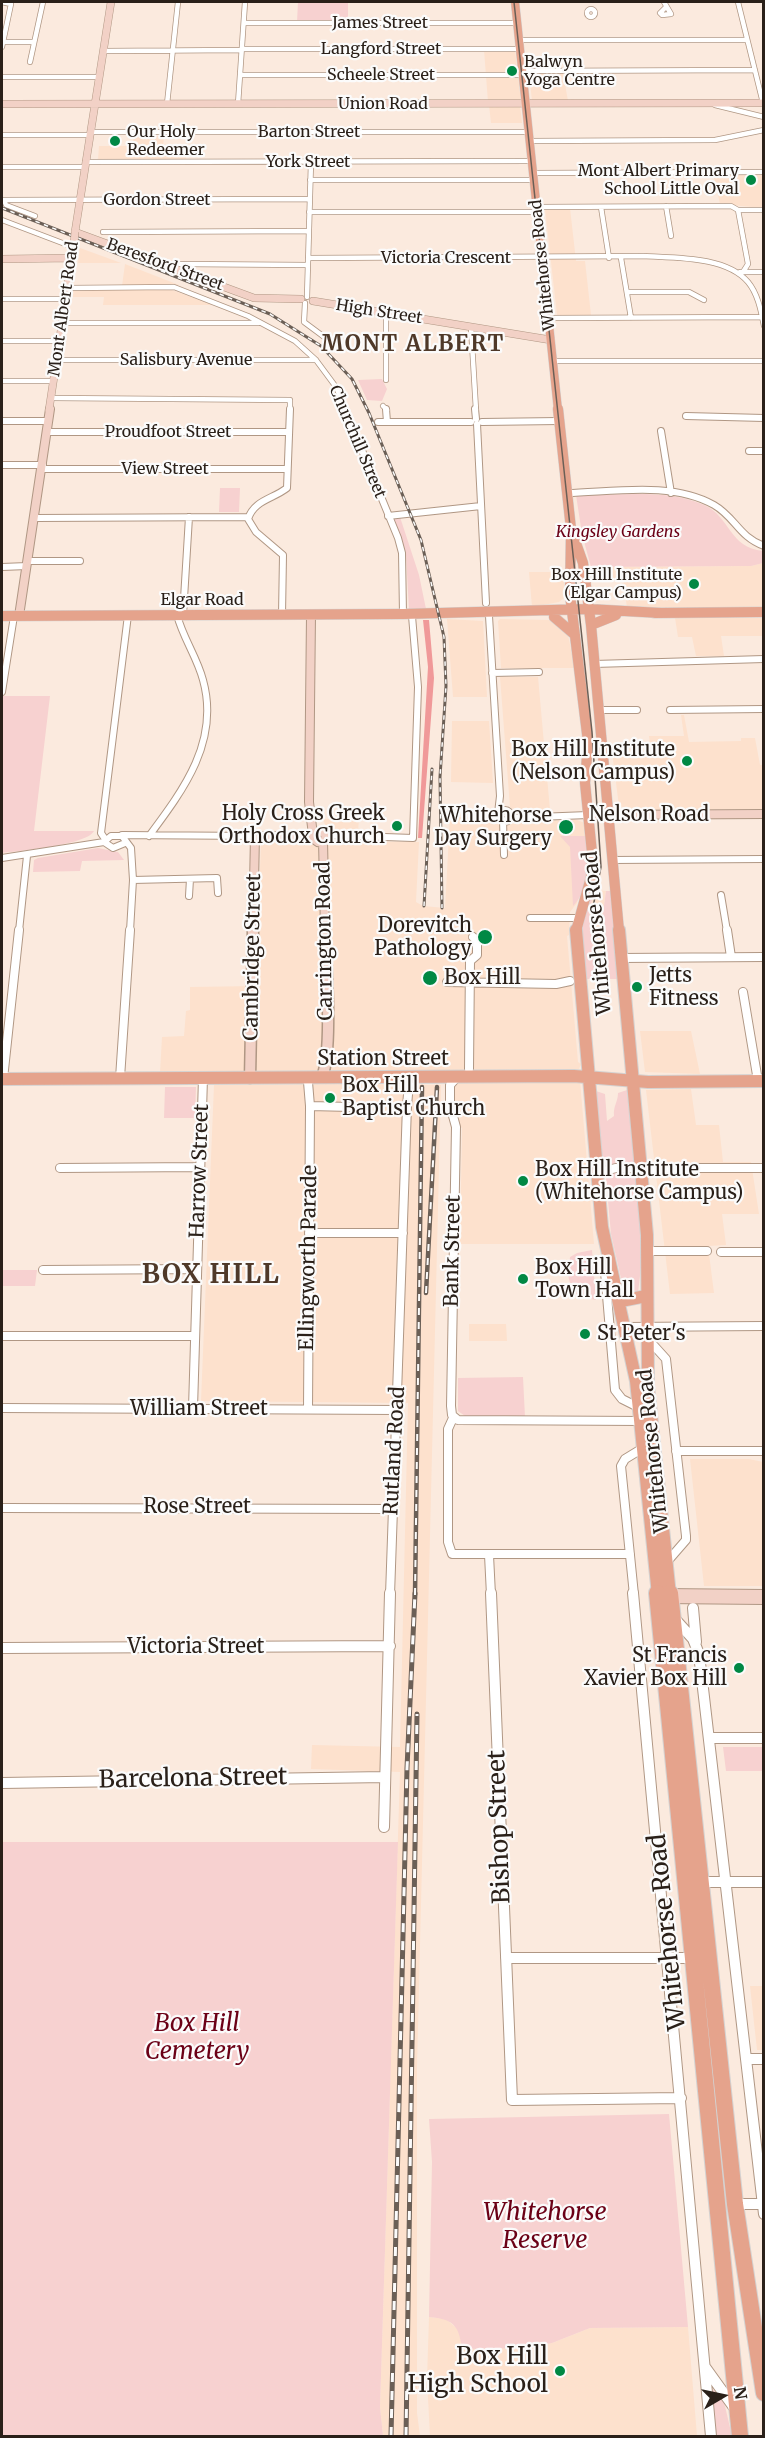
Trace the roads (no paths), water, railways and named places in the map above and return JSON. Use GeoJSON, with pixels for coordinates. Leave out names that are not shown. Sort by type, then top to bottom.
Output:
{"type":"FeatureCollection","features":[{"type":"Feature","properties":{"kind":"main road","name":"Mont Albert Road"},"geometry":{"type":"LineString","coordinates":[[16,616],[28,564],[89,134],[111,2]]}},
{"type":"Feature","properties":{"kind":"main road","name":"Whitehorse Road"},"geometry":{"type":"LineString","coordinates":[[515,2],[571,529],[572,610],[588,742],[585,783],[592,870],[577,918],[575,936],[587,1076],[596,1173],[610,1259],[621,1301],[643,1416],[666,1563],[664,1596],[672,1616],[700,1882],[702,1958],[717,2204],[740,2436]]}},
{"type":"Feature","properties":{"kind":"main road","name":"Union Road"},"geometry":{"type":"LineString","coordinates":[[2,104],[238,104],[526,108],[550,104],[705,103],[738,106]]}},
{"type":"Feature","properties":{"kind":"main road"},"geometry":{"type":"LineString","coordinates":[[738,106],[763,103]]}},
{"type":"Feature","properties":{"kind":"main road","name":"Beresford Street"},"geometry":{"type":"LineString","coordinates":[[75,232],[254,298]]}},
{"type":"Feature","properties":{"kind":"main road"},"geometry":{"type":"LineString","coordinates":[[2,259],[72,258]]}},
{"type":"Feature","properties":{"kind":"main road","name":"High Street"},"geometry":{"type":"LineString","coordinates":[[254,298],[307,300],[551,340]]}},
{"type":"Feature","properties":{"kind":"main road","name":"Whitehorse Road"},"geometry":{"type":"LineString","coordinates":[[571,529],[583,563],[590,617],[648,1251],[643,1448],[664,1596],[702,1958],[735,2204],[762,2364],[764,2394]]}},
{"type":"Feature","properties":{"kind":"main road"},"geometry":{"type":"LineString","coordinates":[[586,589],[604,609]]}},
{"type":"Feature","properties":{"kind":"main road","name":"Elgar Road"},"geometry":{"type":"LineString","coordinates":[[590,617],[604,609],[661,613]]}},
{"type":"Feature","properties":{"kind":"main road","name":"Elgar Road"},"geometry":{"type":"LineString","coordinates":[[487,610],[554,617],[572,610]]}},
{"type":"Feature","properties":{"kind":"main road","name":"Elgar Road"},"geometry":{"type":"LineString","coordinates":[[2,616],[408,615],[487,610],[572,610],[590,617],[661,613],[764,612]]}},
{"type":"Feature","properties":{"kind":"main road","name":"Carrington Road"},"geometry":{"type":"LineString","coordinates":[[311,615],[309,802],[313,820],[321,837],[327,1035],[326,1070],[322,1077]]}},
{"type":"Feature","properties":{"kind":"main road"},"geometry":{"type":"LineString","coordinates":[[554,617],[563,622],[575,635]]}},
{"type":"Feature","properties":{"kind":"main road","name":"Nelson Road"},"geometry":{"type":"LineString","coordinates":[[588,815],[764,814]]}},
{"type":"Feature","properties":{"kind":"main road"},"geometry":{"type":"LineString","coordinates":[[255,836],[321,837]]}},
{"type":"Feature","properties":{"kind":"main road","name":"Cambridge Street"},"geometry":{"type":"LineString","coordinates":[[250,1078],[255,836]]}},
{"type":"Feature","properties":{"kind":"main road","name":"Station Street"},"geometry":{"type":"LineString","coordinates":[[2,1079],[304,1077],[450,1079],[587,1076],[633,1081],[761,1082]]}},
{"type":"Feature","properties":{"kind":"main road"},"geometry":{"type":"LineString","coordinates":[[621,1301],[646,1296]]}},
{"type":"Feature","properties":{"kind":"main road"},"geometry":{"type":"LineString","coordinates":[[664,1596],[764,1597]]}},
{"type":"Feature","properties":{"kind":"street"},"geometry":{"type":"LineString","coordinates":[[2,2],[11,4],[2,44],[34,42]]}},
{"type":"Feature","properties":{"kind":"street"},"geometry":{"type":"LineString","coordinates":[[30,62],[43,2]]}},
{"type":"Feature","properties":{"kind":"street"},"geometry":{"type":"LineString","coordinates":[[167,104],[178,2]]}},
{"type":"Feature","properties":{"kind":"street"},"geometry":{"type":"LineString","coordinates":[[238,104],[245,2]]}},
{"type":"Feature","properties":{"kind":"street"},"geometry":{"type":"LineString","coordinates":[[589,2],[590,9]]}},
{"type":"Feature","properties":{"kind":"street"},"geometry":{"type":"LineString","coordinates":[[663,2],[665,8]]}},
{"type":"Feature","properties":{"kind":"street"},"geometry":{"type":"LineString","coordinates":[[738,2],[763,103]]}},
{"type":"Feature","properties":{"kind":"street","name":"James Street"},"geometry":{"type":"LineString","coordinates":[[244,23],[517,23]]}},
{"type":"Feature","properties":{"kind":"street"},"geometry":{"type":"LineString","coordinates":[[519,40],[747,40]]}},
{"type":"Feature","properties":{"kind":"street","name":"Langford Street"},"geometry":{"type":"LineString","coordinates":[[103,51],[520,49]]}},
{"type":"Feature","properties":{"kind":"street","name":"Scheele Street"},"geometry":{"type":"LineString","coordinates":[[240,75],[755,70]]}},
{"type":"Feature","properties":{"kind":"street"},"geometry":{"type":"LineString","coordinates":[[2,77],[98,77]]}},
{"type":"Feature","properties":{"kind":"street"},"geometry":{"type":"LineString","coordinates":[[738,106],[764,117]]}},
{"type":"Feature","properties":{"kind":"street","name":"Barton Street"},"geometry":{"type":"LineString","coordinates":[[2,135],[529,136],[715,140],[764,130]]}},
{"type":"Feature","properties":{"kind":"street","name":"York Street"},"geometry":{"type":"LineString","coordinates":[[2,167],[85,164],[531,161]]}},
{"type":"Feature","properties":{"kind":"street"},"geometry":{"type":"LineString","coordinates":[[311,162],[307,300],[304,322],[330,342]]}},
{"type":"Feature","properties":{"kind":"street"},"geometry":{"type":"LineString","coordinates":[[310,180],[764,172]]}},
{"type":"Feature","properties":{"kind":"street"},"geometry":{"type":"LineString","coordinates":[[3,200],[6,205],[35,216]]}},
{"type":"Feature","properties":{"kind":"street","name":"Gordon Street"},"geometry":{"type":"LineString","coordinates":[[3,200],[309,200]]}},
{"type":"Feature","properties":{"kind":"street"},"geometry":{"type":"LineString","coordinates":[[309,212],[666,206],[731,206],[738,210],[764,210]]}},
{"type":"Feature","properties":{"kind":"street"},"geometry":{"type":"LineString","coordinates":[[666,206],[671,236]]}},
{"type":"Feature","properties":{"kind":"street"},"geometry":{"type":"LineString","coordinates":[[601,207],[609,258]]}},
{"type":"Feature","properties":{"kind":"street"},"geometry":{"type":"LineString","coordinates":[[738,210],[748,264],[743,272]]}},
{"type":"Feature","properties":{"kind":"street"},"geometry":{"type":"LineString","coordinates":[[2,220],[74,246]]}},
{"type":"Feature","properties":{"kind":"street"},"geometry":{"type":"LineString","coordinates":[[103,232],[309,231]]}},
{"type":"Feature","properties":{"kind":"street"},"geometry":{"type":"LineString","coordinates":[[621,258],[631,318]]}},
{"type":"Feature","properties":{"kind":"street","name":"Victoria Crescent"},"geometry":{"type":"LineString","coordinates":[[180,264],[621,258],[692,260],[736,272],[764,272]]}},
{"type":"Feature","properties":{"kind":"street"},"geometry":{"type":"LineString","coordinates":[[549,318],[763,321],[754,292],[736,272]]}},
{"type":"Feature","properties":{"kind":"street","name":"Churchill Street"},"geometry":{"type":"LineString","coordinates":[[68,288],[174,287],[263,323],[295,342],[316,360],[336,387],[402,553],[418,687],[413,838],[321,837]]}},
{"type":"Feature","properties":{"kind":"street"},"geometry":{"type":"LineString","coordinates":[[627,292],[689,292],[704,300]]}},
{"type":"Feature","properties":{"kind":"street"},"geometry":{"type":"LineString","coordinates":[[2,299],[66,299]]}},
{"type":"Feature","properties":{"kind":"street"},"geometry":{"type":"LineString","coordinates":[[386,313],[386,380]]}},
{"type":"Feature","properties":{"kind":"street"},"geometry":{"type":"LineString","coordinates":[[62,323],[263,323]]}},
{"type":"Feature","properties":{"kind":"street"},"geometry":{"type":"LineString","coordinates":[[471,327],[500,796],[498,817],[503,820]]}},
{"type":"Feature","properties":{"kind":"street"},"geometry":{"type":"LineString","coordinates":[[2,341],[60,341]]}},
{"type":"Feature","properties":{"kind":"street","name":"Salisbury Avenue"},"geometry":{"type":"LineString","coordinates":[[57,360],[316,360]]}},
{"type":"Feature","properties":{"kind":"street"},"geometry":{"type":"LineString","coordinates":[[553,361],[764,361]]}},
{"type":"Feature","properties":{"kind":"street"},"geometry":{"type":"LineString","coordinates":[[2,381],[54,381]]}},
{"type":"Feature","properties":{"kind":"street"},"geometry":{"type":"LineString","coordinates":[[51,398],[287,398],[290,400],[287,488],[262,500],[253,507],[248,517],[250,526],[257,534],[283,555],[282,615]]}},
{"type":"Feature","properties":{"kind":"street"},"geometry":{"type":"LineString","coordinates":[[383,406],[387,411],[387,422]]}},
{"type":"Feature","properties":{"kind":"street"},"geometry":{"type":"LineString","coordinates":[[686,416],[764,418]]}},
{"type":"Feature","properties":{"kind":"street"},"geometry":{"type":"LineString","coordinates":[[2,421],[48,421]]}},
{"type":"Feature","properties":{"kind":"street"},"geometry":{"type":"LineString","coordinates":[[378,422],[559,421]]}},
{"type":"Feature","properties":{"kind":"street"},"geometry":{"type":"LineString","coordinates":[[661,431],[671,493]]}},
{"type":"Feature","properties":{"kind":"street","name":"Proudfoot Street"},"geometry":{"type":"LineString","coordinates":[[47,432],[288,432]]}},
{"type":"Feature","properties":{"kind":"street"},"geometry":{"type":"LineString","coordinates":[[749,451],[764,451]]}},
{"type":"Feature","properties":{"kind":"street","name":"View Street"},"geometry":{"type":"LineString","coordinates":[[2,465],[287,469]]}},
{"type":"Feature","properties":{"kind":"street"},"geometry":{"type":"LineString","coordinates":[[567,493],[671,493],[692,496],[718,507],[741,536],[764,546]]}},
{"type":"Feature","properties":{"kind":"street"},"geometry":{"type":"LineString","coordinates":[[388,516],[481,506]]}},
{"type":"Feature","properties":{"kind":"street"},"geometry":{"type":"LineString","coordinates":[[35,518],[248,517]]}},
{"type":"Feature","properties":{"kind":"street"},"geometry":{"type":"LineString","coordinates":[[109,838],[106,846],[124,844],[146,836],[195,771],[203,748],[208,725],[208,701],[203,679],[184,641],[180,615],[189,518]]}},
{"type":"Feature","properties":{"kind":"street"},"geometry":{"type":"LineString","coordinates":[[2,567],[80,561]]}},
{"type":"Feature","properties":{"kind":"street"},"geometry":{"type":"LineString","coordinates":[[128,615],[104,824],[101,833],[109,838],[255,836]]}},
{"type":"Feature","properties":{"kind":"street","name":"Mont Albert Road"},"geometry":{"type":"LineString","coordinates":[[2,692],[3,669],[16,616]]}},
{"type":"Feature","properties":{"kind":"street"},"geometry":{"type":"LineString","coordinates":[[594,664],[764,659]]}},
{"type":"Feature","properties":{"kind":"street"},"geometry":{"type":"LineString","coordinates":[[492,673],[539,672]]}},
{"type":"Feature","properties":{"kind":"street"},"geometry":{"type":"LineString","coordinates":[[670,710],[764,709]]}},
{"type":"Feature","properties":{"kind":"street"},"geometry":{"type":"LineString","coordinates":[[598,710],[637,710]]}},
{"type":"Feature","properties":{"kind":"street"},"geometry":{"type":"LineString","coordinates":[[500,796],[509,814]]}},
{"type":"Feature","properties":{"kind":"street"},"geometry":{"type":"LineString","coordinates":[[498,813],[509,814]]}},
{"type":"Feature","properties":{"kind":"street"},"geometry":{"type":"LineString","coordinates":[[504,855],[503,820],[509,814]]}},
{"type":"Feature","properties":{"kind":"street","name":"Nelson Road"},"geometry":{"type":"LineString","coordinates":[[509,814],[588,815]]}},
{"type":"Feature","properties":{"kind":"street"},"geometry":{"type":"LineString","coordinates":[[2,858],[27,856],[122,836],[132,861],[133,880],[120,1078]]}},
{"type":"Feature","properties":{"kind":"street"},"geometry":{"type":"LineString","coordinates":[[2,1079],[27,856]]}},
{"type":"Feature","properties":{"kind":"street"},"geometry":{"type":"LineString","coordinates":[[612,860],[764,859]]}},
{"type":"Feature","properties":{"kind":"street"},"geometry":{"type":"LineString","coordinates":[[133,880],[217,878],[218,893]]}},
{"type":"Feature","properties":{"kind":"street"},"geometry":{"type":"LineString","coordinates":[[189,896],[190,879]]}},
{"type":"Feature","properties":{"kind":"street"},"geometry":{"type":"LineString","coordinates":[[721,895],[731,957]]}},
{"type":"Feature","properties":{"kind":"street"},"geometry":{"type":"LineString","coordinates":[[530,918],[577,918]]}},
{"type":"Feature","properties":{"kind":"street"},"geometry":{"type":"LineString","coordinates":[[469,1069],[470,961],[477,955],[477,940],[473,937]]}},
{"type":"Feature","properties":{"kind":"street"},"geometry":{"type":"LineString","coordinates":[[621,958],[764,957]]}},
{"type":"Feature","properties":{"kind":"street"},"geometry":{"type":"LineString","coordinates":[[447,982],[470,984],[570,981]]}},
{"type":"Feature","properties":{"kind":"street"},"geometry":{"type":"LineString","coordinates":[[743,992],[761,1082]]}},
{"type":"Feature","properties":{"kind":"street","name":"Ellingworth Parade"},"geometry":{"type":"LineString","coordinates":[[304,1077],[308,1082],[310,1106],[308,1409]]}},
{"type":"Feature","properties":{"kind":"street","name":"Ellingworth Parade"},"geometry":{"type":"LineString","coordinates":[[310,1106],[316,1082],[322,1077]]}},
{"type":"Feature","properties":{"kind":"street","name":"Rutland Road"},"geometry":{"type":"LineString","coordinates":[[384,1827],[392,1509],[409,1083],[414,1077]]}},
{"type":"Feature","properties":{"kind":"street","name":"Harrow Street"},"geometry":{"type":"LineString","coordinates":[[193,1408],[203,1078]]}},
{"type":"Feature","properties":{"kind":"street","name":"Bank Street"},"geometry":{"type":"LineString","coordinates":[[450,1079],[450,1105],[456,1127],[451,1406],[456,1419],[449,1441],[449,1551],[452,1554],[489,1555]]}},
{"type":"Feature","properties":{"kind":"street"},"geometry":{"type":"LineString","coordinates":[[310,1106],[351,1107]]}},
{"type":"Feature","properties":{"kind":"street"},"geometry":{"type":"LineString","coordinates":[[60,1168],[200,1167]]}},
{"type":"Feature","properties":{"kind":"street"},"geometry":{"type":"LineString","coordinates":[[596,1173],[616,1168],[764,1168]]}},
{"type":"Feature","properties":{"kind":"street"},"geometry":{"type":"LineString","coordinates":[[309,1233],[404,1233]]}},
{"type":"Feature","properties":{"kind":"street"},"geometry":{"type":"LineString","coordinates":[[648,1251],[707,1251]]}},
{"type":"Feature","properties":{"kind":"street"},"geometry":{"type":"LineString","coordinates":[[722,1252],[764,1252]]}},
{"type":"Feature","properties":{"kind":"street","name":"Whitehorse Road"},"geometry":{"type":"LineString","coordinates":[[610,1259],[605,1272],[615,1390],[622,1399],[643,1416]]}},
{"type":"Feature","properties":{"kind":"street"},"geometry":{"type":"LineString","coordinates":[[42,1270],[197,1269]]}},
{"type":"Feature","properties":{"kind":"street"},"geometry":{"type":"LineString","coordinates":[[607,1302],[621,1301]]}},
{"type":"Feature","properties":{"kind":"street"},"geometry":{"type":"LineString","coordinates":[[626,1327],[646,1332],[691,1326],[764,1326]]}},
{"type":"Feature","properties":{"kind":"street","name":"Whitehorse Road"},"geometry":{"type":"LineString","coordinates":[[646,1332],[666,1359],[686,1540],[666,1563]]}},
{"type":"Feature","properties":{"kind":"street"},"geometry":{"type":"LineString","coordinates":[[2,1336],[195,1336]]}},
{"type":"Feature","properties":{"kind":"street","name":"William Street"},"geometry":{"type":"LineString","coordinates":[[2,1408],[397,1410]]}},
{"type":"Feature","properties":{"kind":"street"},"geometry":{"type":"LineString","coordinates":[[456,1419],[643,1416]]}},
{"type":"Feature","properties":{"kind":"street","name":"Whitehorse Road"},"geometry":{"type":"LineString","coordinates":[[643,1448],[625,1459],[621,1466],[669,1958],[711,2436]]}},
{"type":"Feature","properties":{"kind":"street"},"geometry":{"type":"LineString","coordinates":[[676,1451],[764,1451]]}},
{"type":"Feature","properties":{"kind":"street","name":"Rose Street"},"geometry":{"type":"LineString","coordinates":[[2,1508],[392,1509]]}},
{"type":"Feature","properties":{"kind":"street"},"geometry":{"type":"LineString","coordinates":[[489,1555],[630,1554]]}},
{"type":"Feature","properties":{"kind":"street","name":"Bishop Street"},"geometry":{"type":"LineString","coordinates":[[489,1555],[512,2100],[681,2098]]}},
{"type":"Feature","properties":{"kind":"street"},"geometry":{"type":"LineString","coordinates":[[693,1608],[763,2207],[717,2204]]}},
{"type":"Feature","properties":{"kind":"street"},"geometry":{"type":"LineString","coordinates":[[672,1616],[697,1645]]}},
{"type":"Feature","properties":{"kind":"street","name":"Victoria Street"},"geometry":{"type":"LineString","coordinates":[[2,1648],[390,1646]]}},
{"type":"Feature","properties":{"kind":"street"},"geometry":{"type":"LineString","coordinates":[[709,1738],[764,1738]]}},
{"type":"Feature","properties":{"kind":"street","name":"Barcelona Street"},"geometry":{"type":"LineString","coordinates":[[2,1783],[385,1777]]}},
{"type":"Feature","properties":{"kind":"street"},"geometry":{"type":"LineString","coordinates":[[700,1882],[764,1882]]}},
{"type":"Feature","properties":{"kind":"street"},"geometry":{"type":"LineString","coordinates":[[506,1958],[702,1958]]}},
{"type":"Feature","properties":{"kind":"street"},"geometry":{"type":"LineString","coordinates":[[746,2059],[764,2059]]}},
{"type":"Feature","properties":{"kind":"street","name":"Whitehorse Road"},"geometry":{"type":"LineString","coordinates":[[705,2367],[736,2413]]}},
{"type":"Feature","properties":{"kind":"tram line"},"geometry":{"type":"LineString","coordinates":[[514,2],[592,732],[601,867],[592,912],[598,972]]}},
{"type":"Feature","properties":{"kind":"railway"},"geometry":{"type":"LineString","coordinates":[[2,208],[270,314],[321,346],[352,379],[369,413],[421,540],[444,637],[446,686],[440,777],[442,908]]}},
{"type":"Feature","properties":{"kind":"railway"},"geometry":{"type":"LineString","coordinates":[[424,906],[432,769]]}},
{"type":"Feature","properties":{"kind":"railway"},"geometry":{"type":"LineString","coordinates":[[415,1595],[422,1087]]}},
{"type":"Feature","properties":{"kind":"railway"},"geometry":{"type":"LineString","coordinates":[[426,1293],[437,1087]]}},
{"type":"Feature","properties":{"kind":"railway"},"geometry":{"type":"LineString","coordinates":[[391,2436],[407,1768],[415,1593]]}},
{"type":"Feature","properties":{"kind":"railway"},"geometry":{"type":"LineString","coordinates":[[406,2436],[417,1714]]}},
{"type":"Feature","properties":{"kind":"place","name":"Balwyn Yoga Centre"},"geometry":{"type":"Point","coordinates":[512,71]}},
{"type":"Feature","properties":{"kind":"place","name":"Our Holy Redeemer"},"geometry":{"type":"Point","coordinates":[115,141]}},
{"type":"Feature","properties":{"kind":"place","name":"Mont Albert Primary School Little Oval"},"geometry":{"type":"Point","coordinates":[751,180]}},
{"type":"Feature","properties":{"kind":"place","name":"Box Hill Institute (Elgar Campus)"},"geometry":{"type":"Point","coordinates":[694,584]}},
{"type":"Feature","properties":{"kind":"place","name":"Box Hill Institute (Nelson Campus)"},"geometry":{"type":"Point","coordinates":[687,761]}},
{"type":"Feature","properties":{"kind":"place","name":"Holy Cross Greek Orthodox Church"},"geometry":{"type":"Point","coordinates":[397,826]}},
{"type":"Feature","properties":{"kind":"place","name":"Whitehorse Day Surgery"},"geometry":{"type":"Point","coordinates":[566,827]}},
{"type":"Feature","properties":{"kind":"place","name":"Dorevitch Pathology"},"geometry":{"type":"Point","coordinates":[485,937]}},
{"type":"Feature","properties":{"kind":"place","name":"Box Hill"},"geometry":{"type":"Point","coordinates":[430,978]}},
{"type":"Feature","properties":{"kind":"place","name":"Jetts Fitness"},"geometry":{"type":"Point","coordinates":[637,987]}},
{"type":"Feature","properties":{"kind":"place","name":"Box Hill Baptist Church"},"geometry":{"type":"Point","coordinates":[330,1098]}},
{"type":"Feature","properties":{"kind":"place","name":"Box Hill Institute (Whitehorse Campus)"},"geometry":{"type":"Point","coordinates":[523,1181]}},
{"type":"Feature","properties":{"kind":"place","name":"Box Hill Town Hall"},"geometry":{"type":"Point","coordinates":[523,1279]}},
{"type":"Feature","properties":{"kind":"place","name":"St Peter's"},"geometry":{"type":"Point","coordinates":[585,1334]}},
{"type":"Feature","properties":{"kind":"place","name":"St Francis Xavier Box Hill"},"geometry":{"type":"Point","coordinates":[739,1668]}},
{"type":"Feature","properties":{"kind":"place","name":"Box Hill High School"},"geometry":{"type":"Point","coordinates":[560,2371]}},
{"type":"Feature","properties":{"kind":"district","name":"MONT ALBERT"},"geometry":{"type":"Point","coordinates":[413,345]}},
{"type":"Feature","properties":{"kind":"district","name":"BOX HILL"},"geometry":{"type":"Point","coordinates":[211,1276]}},
{"type":"Feature","properties":{"kind":"park label","name":"Kingsley Gardens"},"geometry":{"type":"Point","coordinates":[618,532]}},
{"type":"Feature","properties":{"kind":"park label","name":"Box Hill Cemetery"},"geometry":{"type":"Point","coordinates":[197,2038]}},
{"type":"Feature","properties":{"kind":"park label","name":"Whitehorse Reserve"},"geometry":{"type":"Point","coordinates":[545,2227]}}]}
